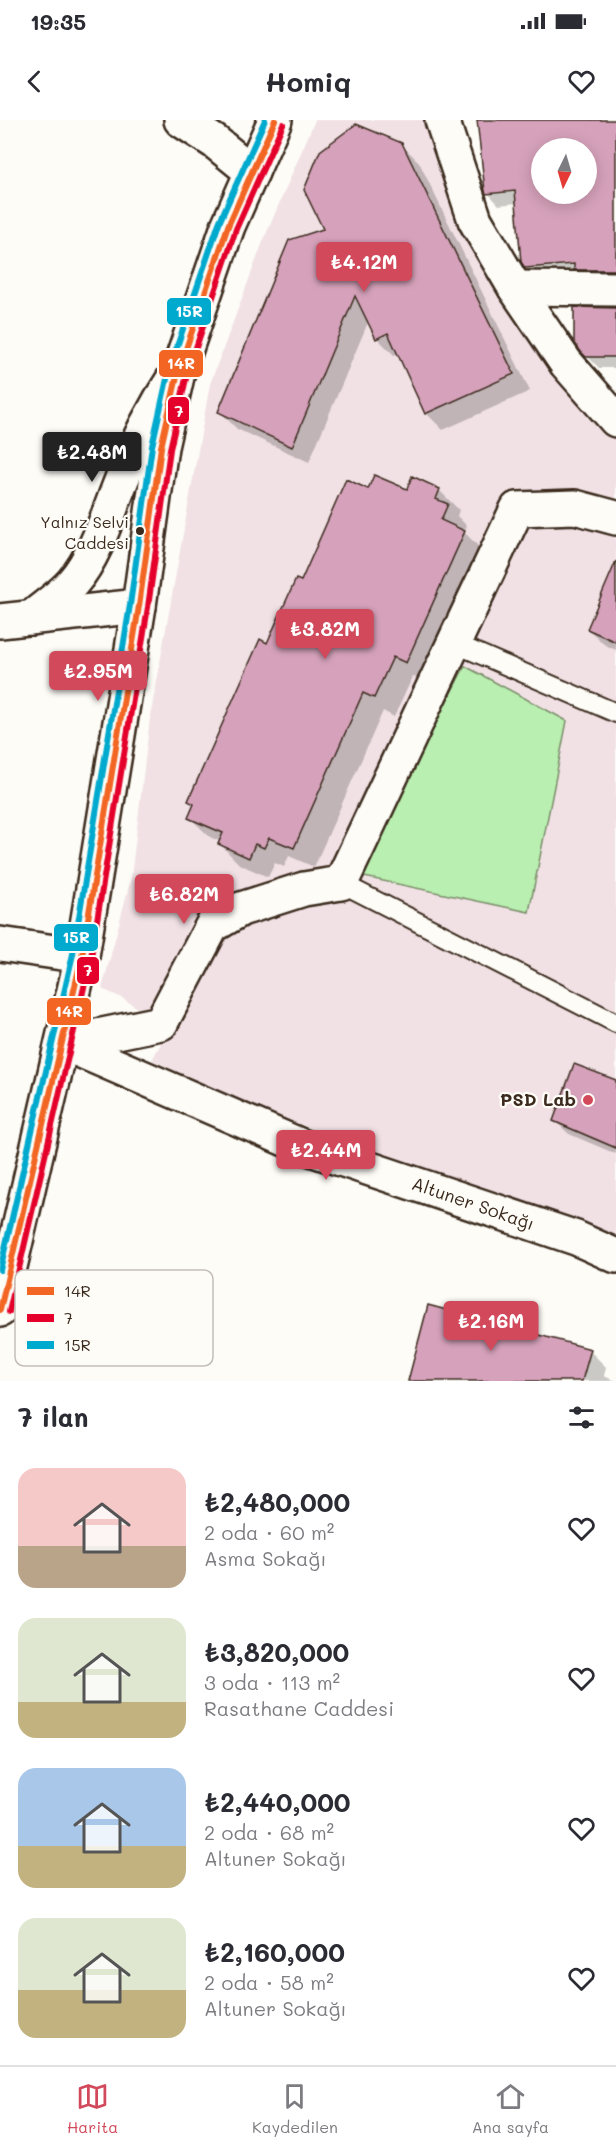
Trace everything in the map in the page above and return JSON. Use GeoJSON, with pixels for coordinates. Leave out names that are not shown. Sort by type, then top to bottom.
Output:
{"type":"FeatureCollection","features":[{"type":"Feature","properties":{"kind":"street"},"geometry":{"type":"LineString","coordinates":[[181,120],[215,142],[252,172]]}},
{"type":"Feature","properties":{"kind":"street"},"geometry":{"type":"LineString","coordinates":[[0,1310],[6,1255],[63,1043],[82,956],[139,606],[161,447],[178,372],[228,226],[275,120]]}},
{"type":"Feature","properties":{"kind":"street"},"geometry":{"type":"LineString","coordinates":[[442,120],[475,220],[515,288],[566,363],[616,420]]}},
{"type":"Feature","properties":{"kind":"street"},"geometry":{"type":"LineString","coordinates":[[515,288],[616,289]]}},
{"type":"Feature","properties":{"kind":"street"},"geometry":{"type":"LineString","coordinates":[[16,619],[61,594],[83,569],[149,418],[178,372]]}},
{"type":"Feature","properties":{"kind":"street"},"geometry":{"type":"LineString","coordinates":[[63,1043],[161,1023],[212,926],[241,909],[304,889],[341,883],[517,509],[575,507],[616,519]]}},
{"type":"Feature","properties":{"kind":"street"},"geometry":{"type":"LineString","coordinates":[[16,619],[139,606]]}},
{"type":"Feature","properties":{"kind":"street"},"geometry":{"type":"LineString","coordinates":[[0,944],[82,956]]}},
{"type":"Feature","properties":{"kind":"street","name":"Altuner Sokağı"},"geometry":{"type":"LineString","coordinates":[[63,1043],[299,1145],[576,1239],[616,1256]]}},
{"type":"Feature","properties":{"kind":"lane"},"geometry":{"type":"LineString","coordinates":[[454,643],[616,713]]}},
{"type":"Feature","properties":{"kind":"lane"},"geometry":{"type":"LineString","coordinates":[[341,883],[616,1023]]}},
{"type":"Feature","properties":{"kind":"shaded area"},"geometry":{"type":"Polygon","coordinates":[[[315,120],[447,120],[571,393],[616,435],[616,1243],[249,1105],[152,1060],[168,1030],[122,998],[102,989],[131,878],[150,718],[210,384],[264,239],[315,120]]]}},
{"type":"Feature","properties":{"kind":"green space"},"geometry":{"type":"Polygon","coordinates":[[[465,666],[567,721],[529,912],[355,875],[465,666]]]}},
{"type":"Feature","properties":{"kind":"building"},"geometry":{"type":"Polygon","coordinates":[[[477,120],[616,120],[616,270],[574,270],[574,264],[525,268],[521,262],[515,191],[486,194],[477,120]]]}},
{"type":"Feature","properties":{"kind":"building"},"geometry":{"type":"Polygon","coordinates":[[[356,124],[402,143],[514,374],[425,414],[388,333],[376,339],[355,296],[292,447],[218,412],[289,240],[323,229],[304,190],[320,151],[356,124]]]}},
{"type":"Feature","properties":{"kind":"building"},"geometry":{"type":"Polygon","coordinates":[[[574,307],[616,308],[616,357],[586,357],[581,352],[574,342],[574,307]]]}},
{"type":"Feature","properties":{"kind":"building"},"geometry":{"type":"Polygon","coordinates":[[[374,475],[407,489],[412,476],[440,489],[436,499],[448,504],[441,520],[465,531],[406,663],[393,657],[374,698],[363,693],[294,848],[269,838],[264,848],[255,844],[249,858],[218,844],[223,833],[188,818],[194,804],[188,801],[260,639],[267,643],[296,579],[301,581],[346,479],[368,489],[374,475]]]}},
{"type":"Feature","properties":{"kind":"building"},"geometry":{"type":"Polygon","coordinates":[[[616,561],[616,642],[587,629],[616,561]]]}},
{"type":"Feature","properties":{"kind":"building","name":"PSD Lab"},"geometry":{"type":"Polygon","coordinates":[[[574,1064],[616,1080],[616,1148],[553,1121],[574,1064]]]}},
{"type":"Feature","properties":{"kind":"building"},"geometry":{"type":"Polygon","coordinates":[[[428,1305],[591,1349],[582,1381],[408,1381],[428,1305]]]}},
{"type":"Feature","properties":{"kind":"transit line","name":"15R"},"geometry":{"type":"LineString","coordinates":[[0,1270],[73,954],[130,605],[152,446],[169,370],[219,223],[265,120]]}},
{"type":"Feature","properties":{"kind":"transit line","name":"14R"},"geometry":{"type":"LineString","coordinates":[[0,1310],[82,956],[139,606],[161,447],[178,372],[228,226],[275,120]]}},
{"type":"Feature","properties":{"kind":"transit line","name":"7"},"geometry":{"type":"LineString","coordinates":[[19,1270],[91,957],[148,607],[170,449],[187,374],[236,229],[283,124]]}},
{"type":"Feature","properties":{"kind":"transit line","name":"7"},"geometry":{"type":"LineString","coordinates":[[9,1312],[15,1286]]}},
{"type":"Feature","properties":{"kind":"place","name":"Yalnız Selvi Caddesi"},"geometry":{"type":"Point","coordinates":[140,531]}},
{"type":"Feature","properties":{"kind":"place","name":"PSD Lab"},"geometry":{"type":"Point","coordinates":[588,1100]}}]}
